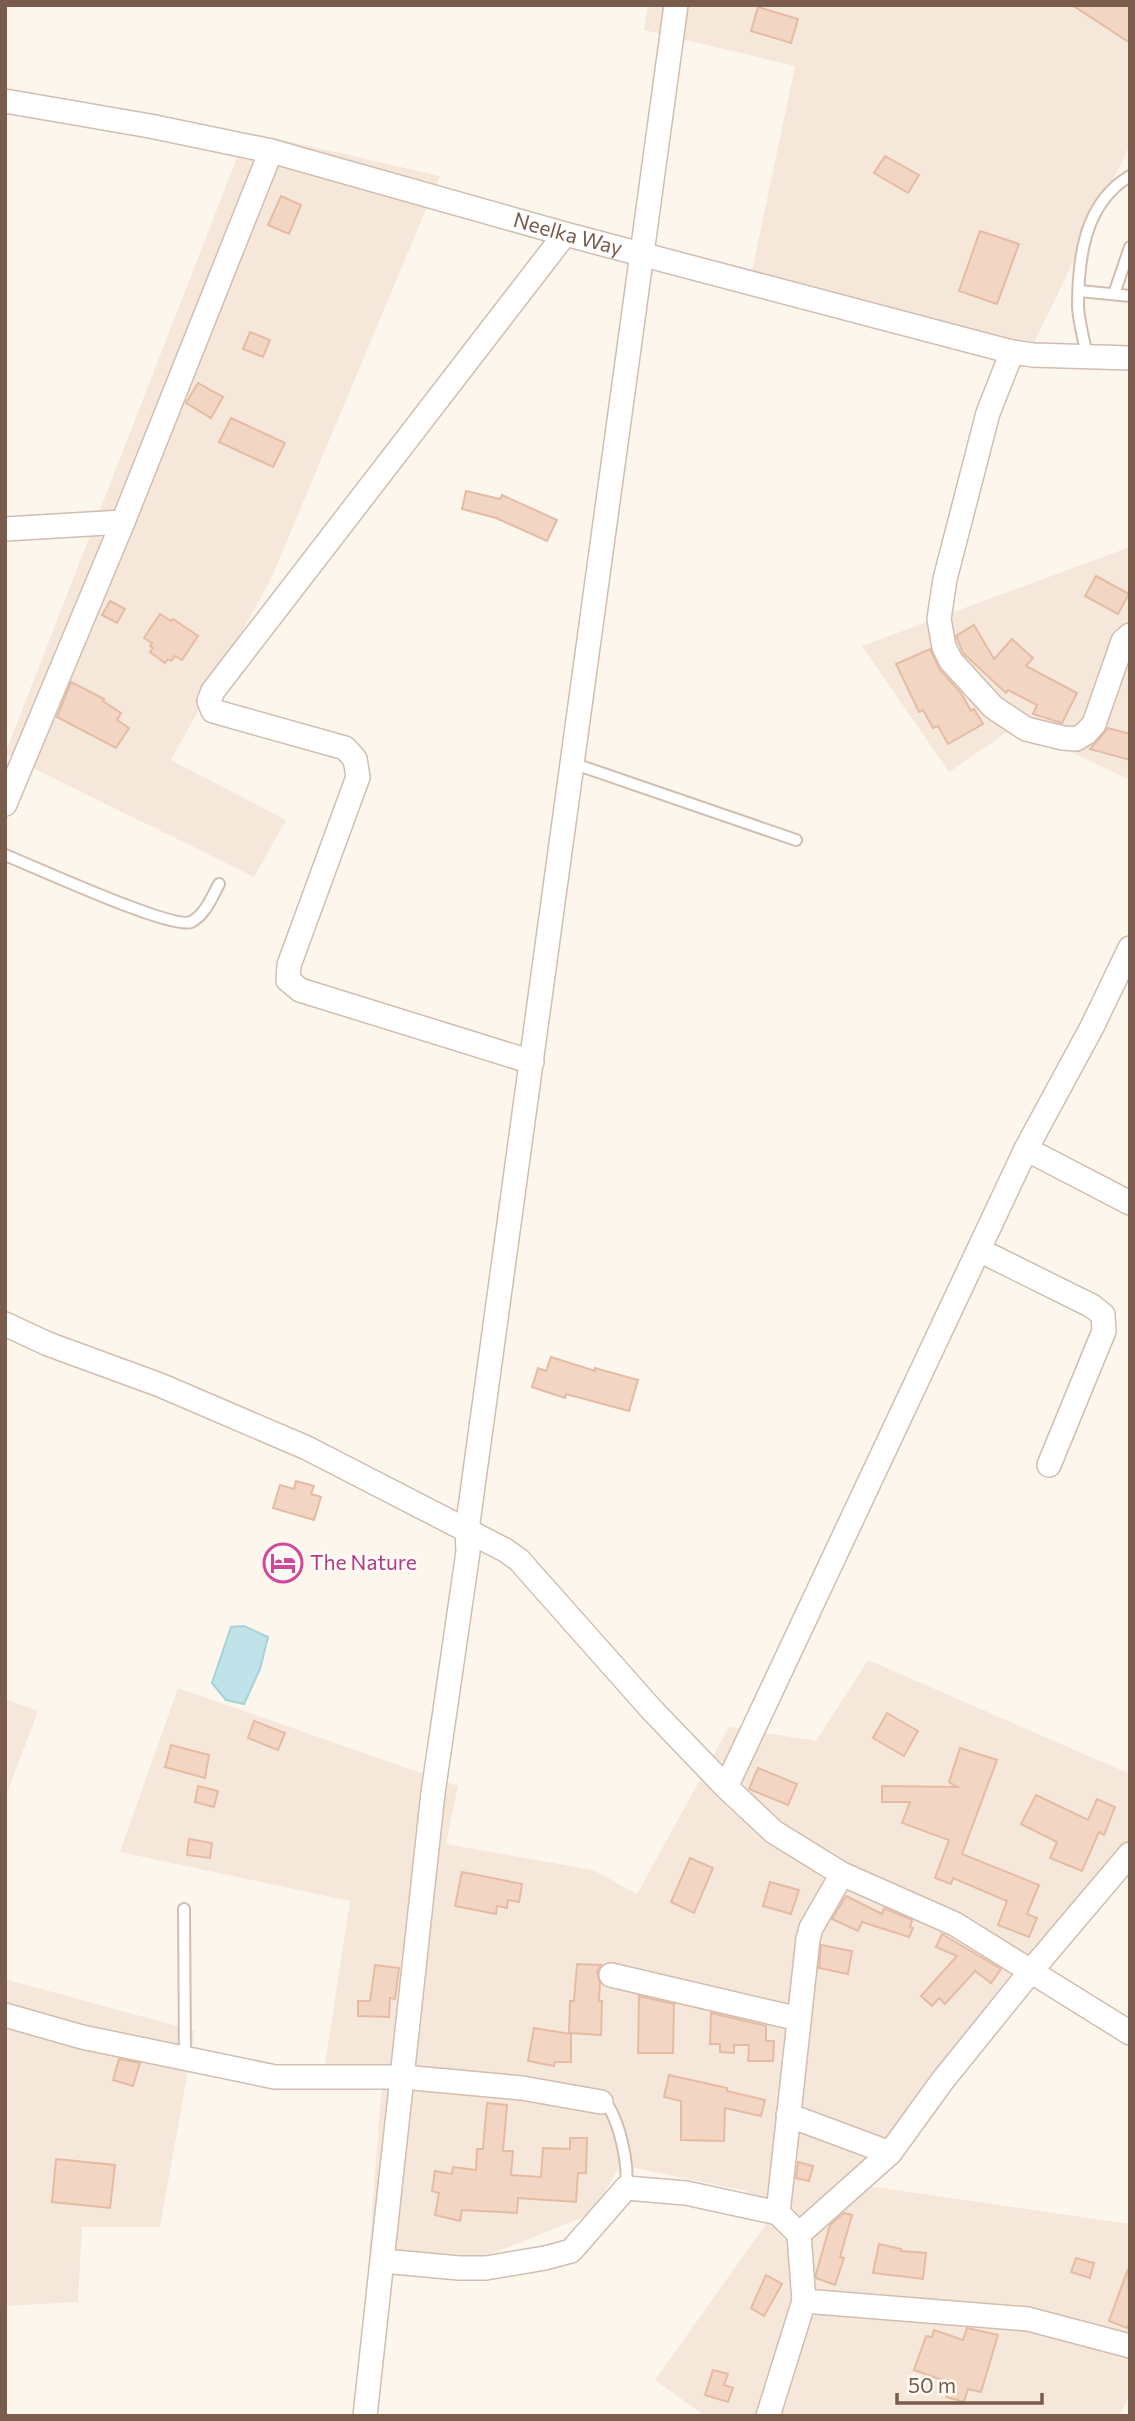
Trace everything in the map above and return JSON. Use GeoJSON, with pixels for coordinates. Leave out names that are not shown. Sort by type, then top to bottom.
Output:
{"type":"FeatureCollection","features":[{"type":"Feature","properties":{"kind":"street"},"geometry":{"type":"LineString","coordinates":[[365,2416],[433,1793],[468,1552],[467,1530],[676,5]]}},
{"type":"Feature","properties":{"kind":"street","name":"Neelka Way"},"geometry":{"type":"LineString","coordinates":[[5,101],[150,126],[271,151],[565,234],[1012,352],[1130,358]]}},
{"type":"Feature","properties":{"kind":"street"},"geometry":{"type":"LineString","coordinates":[[5,804],[123,522],[271,151]]}},
{"type":"Feature","properties":{"kind":"street"},"geometry":{"type":"LineString","coordinates":[[532,1062],[300,990],[288,980],[289,965],[358,777],[355,760],[345,748],[213,711],[209,701],[221,680],[565,234]]}},
{"type":"Feature","properties":{"kind":"street"},"geometry":{"type":"LineString","coordinates":[[1012,352],[988,413],[945,579],[939,620],[944,647],[951,661],[993,707],[1026,729],[1076,739],[1094,724],[1123,642],[1130,635]]}},
{"type":"Feature","properties":{"kind":"street"},"geometry":{"type":"LineString","coordinates":[[5,529],[123,522]]}},
{"type":"Feature","properties":{"kind":"street"},"geometry":{"type":"LineString","coordinates":[[726,1787],[1027,1149],[1092,1027],[1130,948]]}},
{"type":"Feature","properties":{"kind":"street"},"geometry":{"type":"LineString","coordinates":[[1027,1149],[1130,1203]]}},
{"type":"Feature","properties":{"kind":"street"},"geometry":{"type":"LineString","coordinates":[[979,1250],[1092,1306],[1103,1315],[1104,1331],[1049,1465]]}},
{"type":"Feature","properties":{"kind":"street"},"geometry":{"type":"LineString","coordinates":[[5,1324],[48,1344],[160,1385],[307,1448],[467,1530],[519,1560],[619,1673],[726,1787],[774,1832],[842,1874],[955,1923],[1130,2033]]}},
{"type":"Feature","properties":{"kind":"street"},"geometry":{"type":"LineString","coordinates":[[799,2234],[890,2153],[943,2080],[1130,1854]]}},
{"type":"Feature","properties":{"kind":"street"},"geometry":{"type":"LineString","coordinates":[[778,2213],[808,1939],[811,1928],[842,1874]]}},
{"type":"Feature","properties":{"kind":"street"},"geometry":{"type":"LineString","coordinates":[[611,1975],[799,2020]]}},
{"type":"Feature","properties":{"kind":"street"},"geometry":{"type":"LineString","coordinates":[[5,2015],[82,2037],[275,2077],[403,2077],[522,2088],[601,2102]]}},
{"type":"Feature","properties":{"kind":"street"},"geometry":{"type":"LineString","coordinates":[[788,2115],[890,2153]]}},
{"type":"Feature","properties":{"kind":"street"},"geometry":{"type":"LineString","coordinates":[[383,2261],[486,2268],[558,2255],[571,2250],[626,2188],[686,2193],[778,2213],[799,2234],[804,2301],[768,2416]]}},
{"type":"Feature","properties":{"kind":"street"},"geometry":{"type":"LineString","coordinates":[[804,2301],[1028,2319],[1130,2346]]}},
{"type":"Feature","properties":{"kind":"lane"},"geometry":{"type":"LineString","coordinates":[[1087,356],[1078,308],[1081,250],[1096,209],[1119,182],[1130,176]]}},
{"type":"Feature","properties":{"kind":"lane"},"geometry":{"type":"LineString","coordinates":[[1114,294],[1130,247]]}},
{"type":"Feature","properties":{"kind":"lane"},"geometry":{"type":"LineString","coordinates":[[1080,291],[1130,296]]}},
{"type":"Feature","properties":{"kind":"lane"},"geometry":{"type":"LineString","coordinates":[[572,763],[796,840]]}},
{"type":"Feature","properties":{"kind":"lane"},"geometry":{"type":"LineString","coordinates":[[5,855],[124,905],[177,923],[190,923],[202,914],[219,884]]}},
{"type":"Feature","properties":{"kind":"lane"},"geometry":{"type":"LineString","coordinates":[[184,1909],[185,2060]]}},
{"type":"Feature","properties":{"kind":"lane"},"geometry":{"type":"LineString","coordinates":[[601,2102],[607,2104],[612,2112],[626,2160],[626,2188]]}},
{"type":"Feature","properties":{"kind":"shaded area"},"geometry":{"type":"Polygon","coordinates":[[[648,5],[1130,5],[1130,145],[1025,361],[747,295],[795,66],[644,30],[648,5]]]}},
{"type":"Feature","properties":{"kind":"shaded area"},"geometry":{"type":"Polygon","coordinates":[[[247,132],[440,176],[271,579],[171,760],[286,820],[254,877],[5,754],[247,132]]]}},
{"type":"Feature","properties":{"kind":"shaded area"},"geometry":{"type":"Polygon","coordinates":[[[1130,547],[1130,780],[1016,726],[949,772],[862,646],[1130,547]]]}},
{"type":"Feature","properties":{"kind":"shaded area"},"geometry":{"type":"Polygon","coordinates":[[[868,1660],[1130,1774],[1130,1857],[854,2184],[1130,2224],[1130,2394],[1119,2416],[705,2416],[655,2380],[769,2220],[746,2191],[620,2165],[593,2213],[472,2262],[369,2252],[382,2082],[323,2078],[350,1901],[120,1852],[178,1688],[458,1786],[446,1844],[593,1870],[637,1894],[729,1727],[816,1741],[868,1660]]]}},
{"type":"Feature","properties":{"kind":"shaded area"},"geometry":{"type":"Polygon","coordinates":[[[5,1699],[38,1711],[5,1798],[5,1699]]]}},
{"type":"Feature","properties":{"kind":"shaded area"},"geometry":{"type":"Polygon","coordinates":[[[5,1979],[195,2031],[160,2227],[82,2227],[78,2302],[5,2306],[5,1979]]]}},
{"type":"Feature","properties":{"kind":"water"},"geometry":{"type":"Polygon","coordinates":[[[244,1626],[268,1637],[260,1669],[244,1704],[226,1700],[212,1683],[231,1627],[244,1626]]]}},
{"type":"Feature","properties":{"kind":"building"},"geometry":{"type":"Polygon","coordinates":[[[1072,5],[1130,5],[1130,43],[1072,5]]]}},
{"type":"Feature","properties":{"kind":"building"},"geometry":{"type":"Polygon","coordinates":[[[758,7],[798,19],[791,43],[751,31],[758,7]]]}},
{"type":"Feature","properties":{"kind":"building"},"geometry":{"type":"Polygon","coordinates":[[[885,156],[919,175],[908,193],[874,173],[885,156]]]}},
{"type":"Feature","properties":{"kind":"building"},"geometry":{"type":"Polygon","coordinates":[[[281,196],[301,205],[289,234],[268,225],[281,196]]]}},
{"type":"Feature","properties":{"kind":"building"},"geometry":{"type":"Polygon","coordinates":[[[980,231],[1019,244],[997,304],[959,291],[980,231]]]}},
{"type":"Feature","properties":{"kind":"building"},"geometry":{"type":"Polygon","coordinates":[[[250,332],[270,340],[263,357],[243,349],[250,332]]]}},
{"type":"Feature","properties":{"kind":"building"},"geometry":{"type":"Polygon","coordinates":[[[198,383],[223,397],[211,418],[186,403],[198,383]]]}},
{"type":"Feature","properties":{"kind":"building"},"geometry":{"type":"Polygon","coordinates":[[[231,418],[285,443],[273,467],[219,442],[231,418]]]}},
{"type":"Feature","properties":{"kind":"building"},"geometry":{"type":"Polygon","coordinates":[[[466,491],[500,499],[502,495],[557,520],[547,541],[496,518],[462,509],[466,491]]]}},
{"type":"Feature","properties":{"kind":"building"},"geometry":{"type":"Polygon","coordinates":[[[1096,576],[1129,594],[1118,614],[1085,596],[1096,576]]]}},
{"type":"Feature","properties":{"kind":"building"},"geometry":{"type":"Polygon","coordinates":[[[110,601],[125,609],[117,623],[102,615],[110,601]]]}},
{"type":"Feature","properties":{"kind":"building"},"geometry":{"type":"Polygon","coordinates":[[[160,614],[171,621],[173,619],[198,636],[182,660],[175,656],[165,663],[150,652],[152,643],[144,638],[160,614]]]}},
{"type":"Feature","properties":{"kind":"building"},"geometry":{"type":"Polygon","coordinates":[[[974,625],[994,659],[1012,639],[1033,658],[1026,666],[1077,693],[1062,723],[1033,714],[1037,705],[1008,690],[1006,693],[963,653],[956,636],[974,625]]]}},
{"type":"Feature","properties":{"kind":"building"},"geometry":{"type":"Polygon","coordinates":[[[930,649],[940,670],[961,693],[971,711],[974,709],[983,724],[948,744],[938,726],[933,728],[923,710],[919,712],[896,664],[930,649]]]}},
{"type":"Feature","properties":{"kind":"building"},"geometry":{"type":"Polygon","coordinates":[[[71,682],[104,699],[103,701],[121,713],[117,720],[129,728],[116,748],[57,717],[71,682]]]}},
{"type":"Feature","properties":{"kind":"building"},"geometry":{"type":"Polygon","coordinates":[[[1108,728],[1130,734],[1130,760],[1090,749],[1108,728]]]}},
{"type":"Feature","properties":{"kind":"building"},"geometry":{"type":"Polygon","coordinates":[[[551,1357],[595,1371],[595,1368],[638,1380],[629,1411],[566,1394],[565,1398],[532,1387],[538,1368],[546,1371],[551,1357]]]}},
{"type":"Feature","properties":{"kind":"building"},"geometry":{"type":"Polygon","coordinates":[[[296,1481],[314,1486],[311,1494],[321,1497],[314,1520],[273,1508],[280,1485],[294,1489],[296,1481]]]}},
{"type":"Feature","properties":{"kind":"building"},"geometry":{"type":"Polygon","coordinates":[[[887,1713],[918,1731],[904,1756],[873,1738],[887,1713]]]}},
{"type":"Feature","properties":{"kind":"building"},"geometry":{"type":"Polygon","coordinates":[[[254,1721],[285,1733],[278,1750],[248,1738],[254,1721]]]}},
{"type":"Feature","properties":{"kind":"building"},"geometry":{"type":"Polygon","coordinates":[[[171,1745],[209,1755],[205,1778],[165,1767],[171,1745]]]}},
{"type":"Feature","properties":{"kind":"building"},"geometry":{"type":"Polygon","coordinates":[[[960,1748],[997,1760],[962,1854],[1039,1885],[1027,1914],[1037,1918],[1029,1937],[998,1925],[1007,1901],[953,1878],[951,1884],[935,1878],[949,1840],[902,1823],[910,1802],[882,1802],[882,1786],[957,1787],[949,1782],[960,1748]]]}},
{"type":"Feature","properties":{"kind":"building"},"geometry":{"type":"Polygon","coordinates":[[[758,1768],[797,1784],[788,1805],[749,1789],[758,1768]]]}},
{"type":"Feature","properties":{"kind":"building"},"geometry":{"type":"Polygon","coordinates":[[[198,1786],[218,1791],[214,1807],[195,1802],[198,1786]]]}},
{"type":"Feature","properties":{"kind":"building"},"geometry":{"type":"Polygon","coordinates":[[[1036,1795],[1088,1820],[1097,1799],[1115,1807],[1104,1835],[1099,1832],[1082,1871],[1050,1858],[1057,1842],[1021,1824],[1036,1795]]]}},
{"type":"Feature","properties":{"kind":"building"},"geometry":{"type":"Polygon","coordinates":[[[189,1839],[212,1843],[210,1858],[187,1855],[189,1839]]]}},
{"type":"Feature","properties":{"kind":"building"},"geometry":{"type":"Polygon","coordinates":[[[690,1858],[713,1868],[694,1913],[671,1902],[690,1858]]]}},
{"type":"Feature","properties":{"kind":"building"},"geometry":{"type":"Polygon","coordinates":[[[462,1872],[522,1884],[519,1902],[508,1900],[507,1908],[497,1906],[496,1914],[455,1906],[462,1872]]]}},
{"type":"Feature","properties":{"kind":"building"},"geometry":{"type":"Polygon","coordinates":[[[770,1882],[799,1890],[791,1914],[763,1906],[770,1882]]]}},
{"type":"Feature","properties":{"kind":"building"},"geometry":{"type":"Polygon","coordinates":[[[846,1896],[882,1914],[884,1908],[912,1920],[910,1927],[913,1928],[909,1937],[862,1922],[858,1931],[832,1919],[846,1896]]]}},
{"type":"Feature","properties":{"kind":"building"},"geometry":{"type":"Polygon","coordinates":[[[942,1934],[1001,1969],[991,1983],[975,1971],[945,2004],[939,1998],[932,2006],[921,1996],[957,1956],[936,1947],[942,1934]]]}},
{"type":"Feature","properties":{"kind":"building"},"geometry":{"type":"Polygon","coordinates":[[[821,1945],[852,1951],[848,1974],[819,1968],[821,1945]]]}},
{"type":"Feature","properties":{"kind":"building"},"geometry":{"type":"Polygon","coordinates":[[[577,1964],[601,1965],[597,1972],[600,1983],[599,2001],[602,2001],[601,2035],[569,2033],[570,2001],[574,2001],[577,1964]]]}},
{"type":"Feature","properties":{"kind":"building"},"geometry":{"type":"Polygon","coordinates":[[[375,1965],[399,1968],[395,1999],[390,1998],[389,2017],[358,2016],[358,2001],[370,2001],[375,1965]]]}},
{"type":"Feature","properties":{"kind":"building"},"geometry":{"type":"Polygon","coordinates":[[[639,1996],[674,2004],[673,2053],[638,2053],[639,1996]]]}},
{"type":"Feature","properties":{"kind":"building"},"geometry":{"type":"Polygon","coordinates":[[[711,2013],[766,2026],[766,2041],[774,2041],[773,2061],[748,2061],[749,2045],[734,2045],[734,2053],[720,2052],[720,2044],[710,2044],[711,2013]]]}},
{"type":"Feature","properties":{"kind":"building"},"geometry":{"type":"Polygon","coordinates":[[[534,2028],[571,2034],[571,2062],[555,2062],[554,2066],[528,2061],[534,2028]]]}},
{"type":"Feature","properties":{"kind":"building"},"geometry":{"type":"Polygon","coordinates":[[[119,2059],[140,2063],[133,2086],[113,2080],[119,2059]]]}},
{"type":"Feature","properties":{"kind":"building"},"geometry":{"type":"Polygon","coordinates":[[[669,2075],[765,2100],[761,2116],[725,2108],[724,2141],[681,2140],[681,2101],[664,2097],[669,2075]]]}},
{"type":"Feature","properties":{"kind":"building"},"geometry":{"type":"Polygon","coordinates":[[[487,2103],[507,2105],[503,2151],[513,2151],[511,2175],[541,2177],[543,2148],[570,2149],[570,2138],[587,2138],[586,2173],[578,2173],[576,2202],[518,2198],[517,2213],[462,2210],[460,2221],[435,2215],[439,2193],[432,2191],[435,2171],[452,2174],[453,2167],[476,2170],[477,2149],[483,2149],[487,2103]]]}},
{"type":"Feature","properties":{"kind":"building"},"geometry":{"type":"Polygon","coordinates":[[[56,2159],[115,2165],[110,2208],[52,2202],[56,2159]]]}},
{"type":"Feature","properties":{"kind":"building"},"geometry":{"type":"Polygon","coordinates":[[[798,2162],[813,2166],[809,2181],[796,2178],[798,2162]]]}},
{"type":"Feature","properties":{"kind":"building"},"geometry":{"type":"Polygon","coordinates":[[[844,2213],[852,2215],[840,2257],[844,2258],[835,2285],[816,2278],[816,2274],[830,2225],[844,2213]]]}},
{"type":"Feature","properties":{"kind":"building"},"geometry":{"type":"Polygon","coordinates":[[[879,2244],[901,2251],[926,2253],[923,2279],[873,2273],[879,2244]]]}},
{"type":"Feature","properties":{"kind":"building"},"geometry":{"type":"Polygon","coordinates":[[[1076,2258],[1094,2263],[1090,2278],[1071,2272],[1076,2258]]]}},
{"type":"Feature","properties":{"kind":"building"},"geometry":{"type":"Polygon","coordinates":[[[1128,2269],[1130,2320],[1127,2328],[1109,2321],[1128,2269]]]}},
{"type":"Feature","properties":{"kind":"building"},"geometry":{"type":"Polygon","coordinates":[[[766,2275],[782,2284],[764,2316],[751,2308],[766,2275]]]}},
{"type":"Feature","properties":{"kind":"building"},"geometry":{"type":"Polygon","coordinates":[[[967,2328],[998,2335],[981,2392],[968,2389],[964,2402],[946,2397],[950,2383],[914,2370],[926,2336],[932,2337],[934,2330],[963,2340],[967,2328]]]}},
{"type":"Feature","properties":{"kind":"building"},"geometry":{"type":"Polygon","coordinates":[[[713,2370],[728,2374],[724,2385],[733,2388],[728,2402],[705,2395],[713,2370]]]}},
{"type":"Feature","properties":{"kind":"place","name":"The Nature"},"geometry":{"type":"Point","coordinates":[283,1563]}}]}
